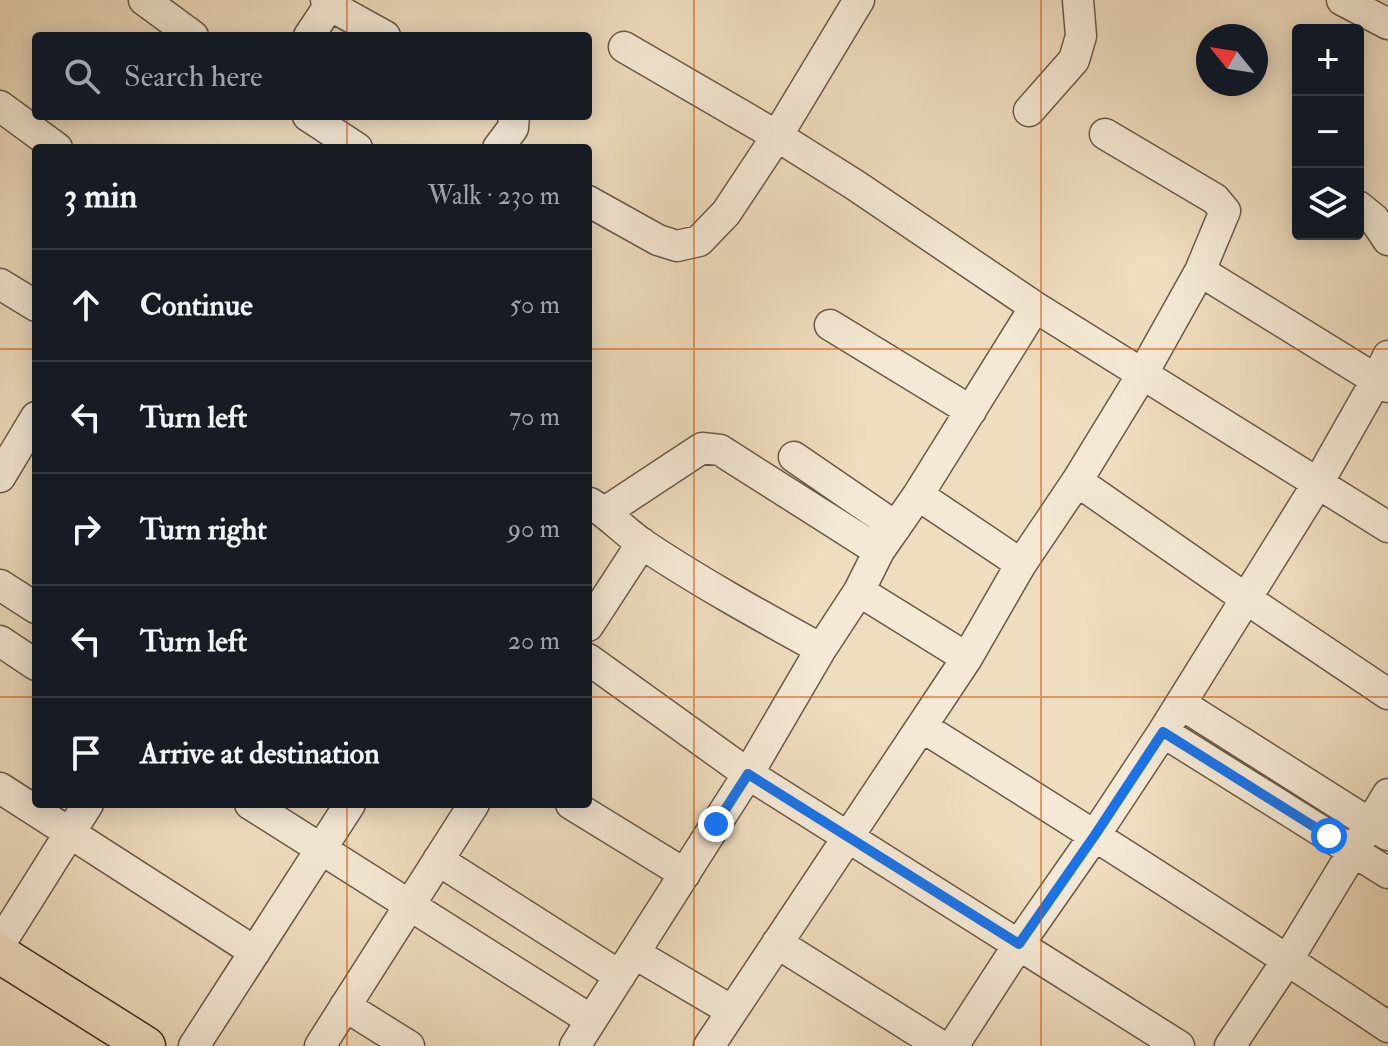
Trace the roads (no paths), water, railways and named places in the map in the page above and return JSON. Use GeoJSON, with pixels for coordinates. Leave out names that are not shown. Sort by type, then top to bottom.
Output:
{"type":"FeatureCollection","features":[{"type":"Feature","properties":{"kind":"main road"},"geometry":{"type":"LineString","coordinates":[[0,954],[146,1046]]}},
{"type":"Feature","properties":{"kind":"street"},"geometry":{"type":"LineString","coordinates":[[144,0],[188,32]]}},
{"type":"Feature","properties":{"kind":"street"},"geometry":{"type":"LineString","coordinates":[[592,203],[658,240],[677,246],[699,241],[726,213],[777,136],[859,0]]}},
{"type":"Feature","properties":{"kind":"street"},"geometry":{"type":"LineString","coordinates":[[1029,111],[1074,60],[1081,36],[1078,0]]}},
{"type":"Feature","properties":{"kind":"street"},"geometry":{"type":"LineString","coordinates":[[1342,0],[1388,24]]}},
{"type":"Feature","properties":{"kind":"street"},"geometry":{"type":"LineString","coordinates":[[311,32],[329,2],[378,32]]}},
{"type":"Feature","properties":{"kind":"street"},"geometry":{"type":"LineString","coordinates":[[624,47],[855,185],[1035,307],[1388,527]]}},
{"type":"Feature","properties":{"kind":"street"},"geometry":{"type":"LineString","coordinates":[[0,106],[52,144]]}},
{"type":"Feature","properties":{"kind":"street"},"geometry":{"type":"LineString","coordinates":[[314,120],[351,144]]}},
{"type":"Feature","properties":{"kind":"street"},"geometry":{"type":"LineString","coordinates":[[501,144],[513,128],[514,120]]}},
{"type":"Feature","properties":{"kind":"street"},"geometry":{"type":"LineString","coordinates":[[709,1046],[967,658],[1021,564],[1077,481],[1143,373],[1200,271],[1225,211],[1215,199],[1105,134]]}},
{"type":"Feature","properties":{"kind":"street"},"geometry":{"type":"LineString","coordinates":[[1364,211],[1374,219],[1388,240]]}},
{"type":"Feature","properties":{"kind":"street"},"geometry":{"type":"LineString","coordinates":[[953,1046],[1181,704],[1384,374],[1200,271]]}},
{"type":"Feature","properties":{"kind":"street"},"geometry":{"type":"LineString","coordinates":[[0,284],[32,304]]}},
{"type":"Feature","properties":{"kind":"street"},"geometry":{"type":"LineString","coordinates":[[575,1046],[748,774],[888,539],[1035,307]]}},
{"type":"Feature","properties":{"kind":"street"},"geometry":{"type":"LineString","coordinates":[[830,325],[971,411]]}},
{"type":"Feature","properties":{"kind":"street"},"geometry":{"type":"LineString","coordinates":[[0,477],[32,424]]}},
{"type":"Feature","properties":{"kind":"street"},"geometry":{"type":"LineString","coordinates":[[821,649],[731,600],[642,543],[596,506],[702,448],[720,450],[888,539]]}},
{"type":"Feature","properties":{"kind":"street"},"geometry":{"type":"LineString","coordinates":[[794,457],[888,539]]}},
{"type":"Feature","properties":{"kind":"street"},"geometry":{"type":"LineString","coordinates":[[1077,481],[1388,694]]}},
{"type":"Feature","properties":{"kind":"street"},"geometry":{"type":"LineString","coordinates":[[918,495],[1021,564]]}},
{"type":"Feature","properties":{"kind":"street"},"geometry":{"type":"LineString","coordinates":[[592,620],[642,543]]}},
{"type":"Feature","properties":{"kind":"street"},"geometry":{"type":"LineString","coordinates":[[0,585],[32,605]]}},
{"type":"Feature","properties":{"kind":"street"},"geometry":{"type":"LineString","coordinates":[[859,591],[967,658]]}},
{"type":"Feature","properties":{"kind":"street"},"geometry":{"type":"LineString","coordinates":[[0,641],[32,662]]}},
{"type":"Feature","properties":{"kind":"street"},"geometry":{"type":"LineString","coordinates":[[592,662],[748,774],[1179,1046]]}},
{"type":"Feature","properties":{"kind":"street"},"geometry":{"type":"LineString","coordinates":[[1181,704],[1379,830]]}},
{"type":"Feature","properties":{"kind":"street"},"geometry":{"type":"LineString","coordinates":[[922,727],[1288,959],[1388,1027]]}},
{"type":"Feature","properties":{"kind":"street"},"geometry":{"type":"LineString","coordinates":[[1163,732],[1388,873]]}},
{"type":"Feature","properties":{"kind":"street"},"geometry":{"type":"LineString","coordinates":[[0,788],[255,952]]}},
{"type":"Feature","properties":{"kind":"street"},"geometry":{"type":"LineString","coordinates":[[1230,1046],[1288,959],[1353,851],[1379,830],[1388,794]]}},
{"type":"Feature","properties":{"kind":"street"},"geometry":{"type":"LineString","coordinates":[[0,944],[86,808]]}},
{"type":"Feature","properties":{"kind":"street"},"geometry":{"type":"LineString","coordinates":[[256,808],[591,1020]]}},
{"type":"Feature","properties":{"kind":"street"},"geometry":{"type":"LineString","coordinates":[[194,1046],[345,808]]}},
{"type":"Feature","properties":{"kind":"street"},"geometry":{"type":"LineString","coordinates":[[320,1046],[471,808]]}},
{"type":"Feature","properties":{"kind":"street"},"geometry":{"type":"LineString","coordinates":[[578,808],[685,874]]}},
{"type":"Feature","properties":{"kind":"street"},"geometry":{"type":"LineString","coordinates":[[438,860],[627,964],[732,1011]]}},
{"type":"Feature","properties":{"kind":"street"},"geometry":{"type":"LineString","coordinates":[[777,943],[941,1046]]}},
{"type":"Feature","properties":{"kind":"street"},"geometry":{"type":"LineString","coordinates":[[345,1006],[409,1046]]}}]}
